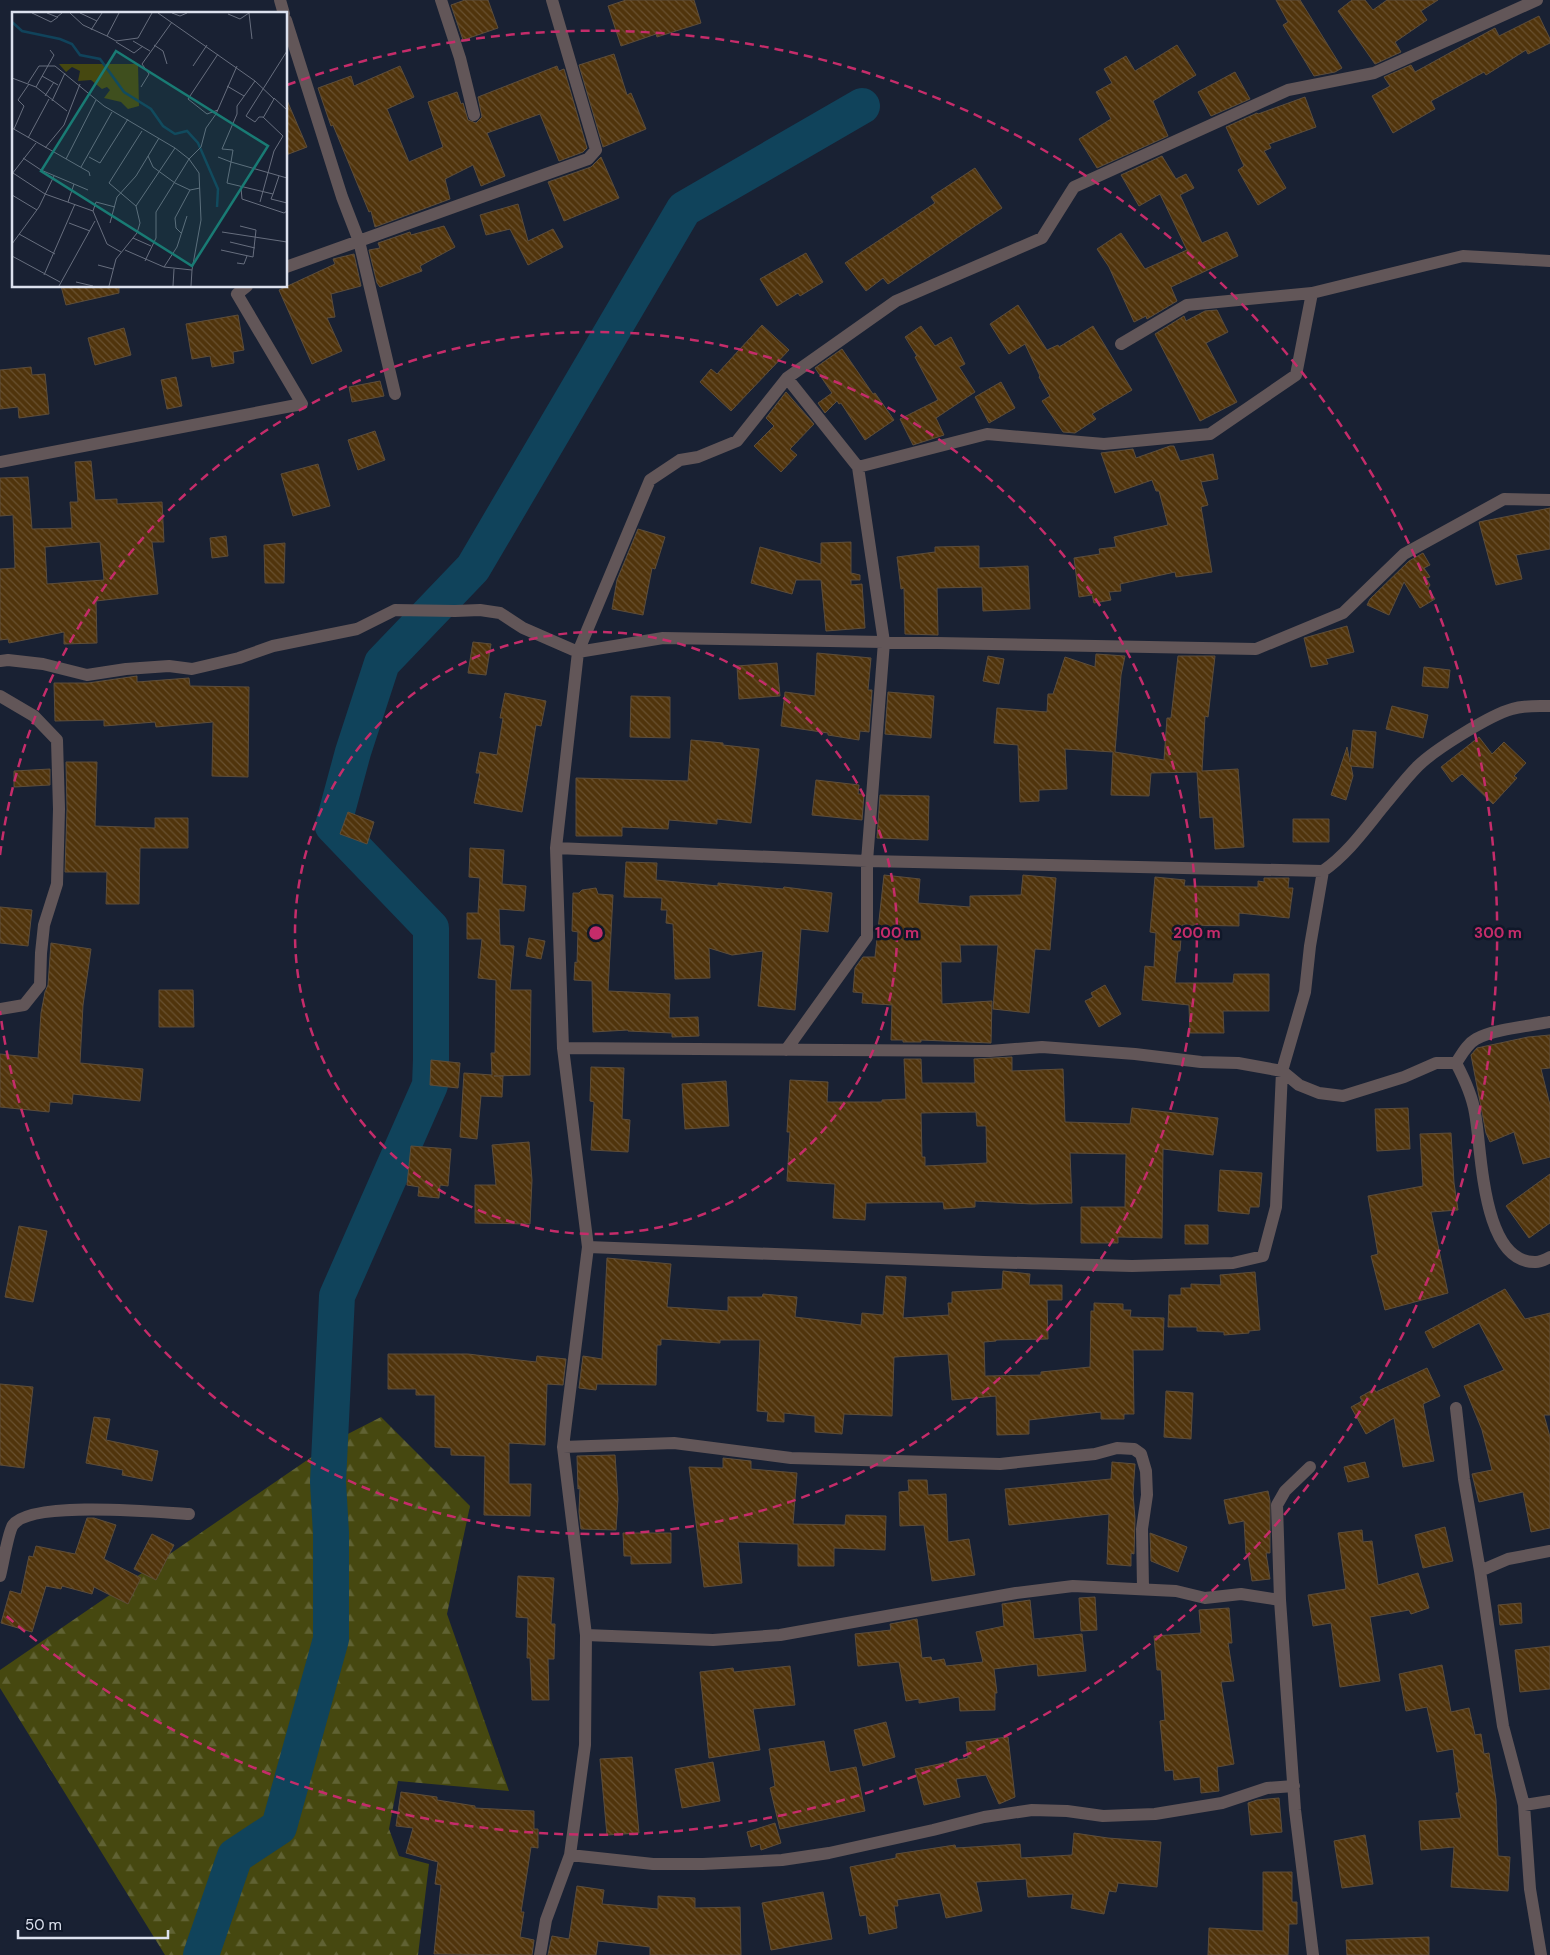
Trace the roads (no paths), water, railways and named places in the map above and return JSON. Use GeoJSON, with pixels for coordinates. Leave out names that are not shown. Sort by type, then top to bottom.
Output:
{"type":"FeatureCollection","features":[{"type":"Feature","properties":{"kind":"street"},"geometry":{"type":"LineString","coordinates":[[441,0],[460,58],[474,115]]}},
{"type":"Feature","properties":{"kind":"street"},"geometry":{"type":"LineString","coordinates":[[288,266],[588,159],[596,150],[552,0]]}},
{"type":"Feature","properties":{"kind":"street"},"geometry":{"type":"LineString","coordinates":[[540,1955],[546,1920],[570,1854],[585,1745],[586,1635],[563,1447],[588,1247],[563,1048],[556,848],[578,652],[650,480],[680,460],[698,456],[737,441],[787,378],[896,301],[1042,238],[1074,187],[1288,90],[1374,73],[1537,0]]}},
{"type":"Feature","properties":{"kind":"street"},"geometry":{"type":"LineString","coordinates":[[288,26],[339,188],[359,240],[395,394]]}},
{"type":"Feature","properties":{"kind":"street"},"geometry":{"type":"LineString","coordinates":[[1120,344],[1187,305],[1312,293],[1463,256],[1550,261]]}},
{"type":"Feature","properties":{"kind":"street"},"geometry":{"type":"LineString","coordinates":[[0,462],[302,404],[237,294],[245,288]]}},
{"type":"Feature","properties":{"kind":"street"},"geometry":{"type":"LineString","coordinates":[[858,467],[987,434],[1104,444],[1210,434],[1296,375],[1312,293]]}},
{"type":"Feature","properties":{"kind":"street"},"geometry":{"type":"LineString","coordinates":[[786,1050],[867,937],[867,861],[884,642],[858,467],[787,378]]}},
{"type":"Feature","properties":{"kind":"street"},"geometry":{"type":"LineString","coordinates":[[0,661],[8,660],[43,664],[87,675],[126,669],[160,667],[192,669],[239,658],[273,646],[357,629],[395,610],[480,610],[500,612],[523,628],[578,652],[663,638],[1256,649],[1343,613],[1404,554],[1504,499],[1550,500]]}},
{"type":"Feature","properties":{"kind":"street"},"geometry":{"type":"LineString","coordinates":[[0,696],[34,716],[58,740],[59,808],[57,884],[44,925],[40,953],[40,985],[24,1005],[0,1009]]}},
{"type":"Feature","properties":{"kind":"street"},"geometry":{"type":"LineString","coordinates":[[556,848],[867,861],[1324,871],[1356,842],[1419,765],[1488,719],[1510,709],[1529,706],[1550,706]]}},
{"type":"Feature","properties":{"kind":"street"},"geometry":{"type":"LineString","coordinates":[[588,1247],[1132,1266],[1233,1263],[1263,1256],[1276,1207],[1282,1071],[1305,992],[1310,946],[1324,871]]}},
{"type":"Feature","properties":{"kind":"street"},"geometry":{"type":"LineString","coordinates":[[1456,1063],[1465,1048],[1481,1037],[1550,1022]]}},
{"type":"Feature","properties":{"kind":"street"},"geometry":{"type":"LineString","coordinates":[[563,1048],[990,1050],[1042,1047],[1134,1054],[1201,1062],[1238,1063],[1282,1071],[1299,1085],[1318,1093],[1343,1096],[1404,1077],[1436,1063],[1456,1063]]}},
{"type":"Feature","properties":{"kind":"street"},"geometry":{"type":"LineString","coordinates":[[1456,1063],[1467,1086],[1475,1112],[1485,1195],[1492,1220],[1506,1246],[1518,1259],[1536,1262],[1550,1257]]}},
{"type":"Feature","properties":{"kind":"street"},"geometry":{"type":"LineString","coordinates":[[1456,1408],[1464,1479],[1503,1726],[1524,1806],[1530,1889],[1540,1955]]}},
{"type":"Feature","properties":{"kind":"street"},"geometry":{"type":"LineString","coordinates":[[563,1447],[674,1443],[791,1458],[1000,1464],[1095,1454],[1117,1448],[1134,1449],[1141,1454],[1146,1471],[1147,1495],[1141,1538],[1142,1588]]}},
{"type":"Feature","properties":{"kind":"street"},"geometry":{"type":"LineString","coordinates":[[1310,1467],[1285,1491],[1277,1505],[1280,1600],[1294,1786],[1294,1810],[1313,1955]]}},
{"type":"Feature","properties":{"kind":"street"},"geometry":{"type":"LineString","coordinates":[[0,1576],[12,1525],[22,1517],[43,1512],[88,1509],[189,1514]]}},
{"type":"Feature","properties":{"kind":"street"},"geometry":{"type":"LineString","coordinates":[[1480,1571],[1508,1559],[1550,1551]]}},
{"type":"Feature","properties":{"kind":"street"},"geometry":{"type":"LineString","coordinates":[[586,1635],[712,1640],[780,1635],[1016,1593],[1073,1586],[1176,1591],[1205,1598],[1241,1594],[1280,1600]]}},
{"type":"Feature","properties":{"kind":"street"},"geometry":{"type":"LineString","coordinates":[[570,1854],[653,1864],[704,1864],[782,1860],[828,1853],[933,1830],[984,1816],[1032,1810],[1067,1811],[1103,1816],[1155,1814],[1222,1804],[1267,1788],[1294,1786]]}},
{"type":"Feature","properties":{"kind":"street"},"geometry":{"type":"LineString","coordinates":[[1524,1806],[1550,1801]]}},
{"type":"Feature","properties":{"kind":"waterway"},"geometry":{"type":"LineString","coordinates":[[201,1955],[235,1856],[279,1827],[331,1639],[331,1533],[328,1482],[337,1296],[430,1085],[431,928],[333,826],[353,752],[382,663],[473,568],[684,209],[862,106]]}}]}
